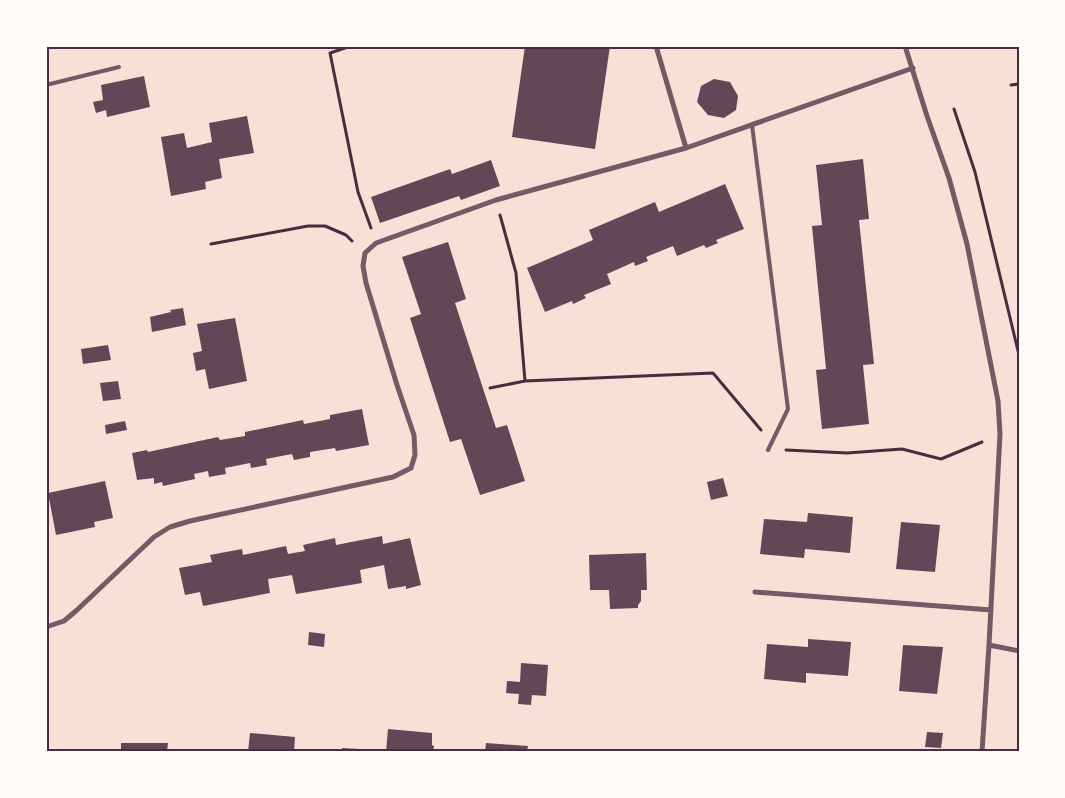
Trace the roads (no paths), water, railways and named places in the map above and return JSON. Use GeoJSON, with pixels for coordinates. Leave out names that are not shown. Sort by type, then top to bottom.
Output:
{"type":"FeatureCollection","features":[{"type":"Feature","properties":{"kind":"street"},"geometry":{"type":"LineString","coordinates":[[656,46],[686,148]]}},
{"type":"Feature","properties":{"kind":"street"},"geometry":{"type":"LineString","coordinates":[[906,46],[927,116],[949,178],[967,244],[998,401],[1000,434],[982,752]]}},
{"type":"Feature","properties":{"kind":"street"},"geometry":{"type":"LineString","coordinates":[[46,627],[64,621],[154,537],[170,527],[190,520],[392,477],[411,468],[415,455],[414,435],[366,283],[363,266],[365,254],[376,243],[496,200],[686,148],[913,68]]}},
{"type":"Feature","properties":{"kind":"street"},"geometry":{"type":"LineString","coordinates":[[755,592],[991,610]]}},
{"type":"Feature","properties":{"kind":"street"},"geometry":{"type":"LineString","coordinates":[[989,645],[1019,651]]}},
{"type":"Feature","properties":{"kind":"lane"},"geometry":{"type":"LineString","coordinates":[[46,85],[119,67]]}},
{"type":"Feature","properties":{"kind":"lane"},"geometry":{"type":"LineString","coordinates":[[752,125],[788,409],[768,450]]}}]}
